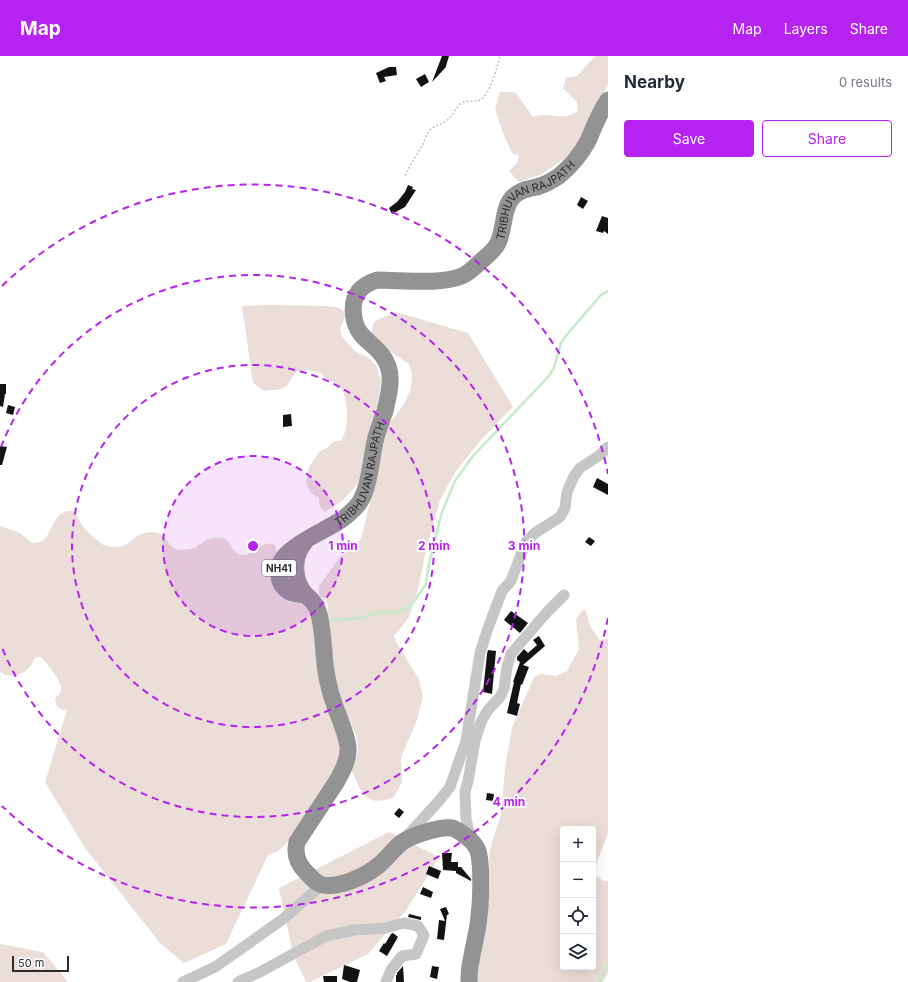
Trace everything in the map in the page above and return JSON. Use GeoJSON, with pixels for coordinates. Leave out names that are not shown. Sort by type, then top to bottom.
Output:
{"type":"FeatureCollection","features":[{"type":"Feature","properties":{"kind":"highway","name":"TRIBHUVAN RAJPATH"},"geometry":{"type":"LineString","coordinates":[[322,885],[317,883],[309,876],[300,864],[296,854],[296,846],[299,838],[342,773],[347,758],[348,745],[329,687],[320,620],[317,609],[313,602],[305,595],[292,593],[286,589],[280,582],[278,574],[280,563],[283,558],[293,549],[342,519],[356,508],[362,500],[366,488],[376,436],[388,397],[390,373],[386,362],[379,351],[361,334],[355,322],[354,304],[356,297],[359,291],[377,280],[441,281],[456,278],[470,271],[488,256],[497,244],[502,234],[507,208],[513,197],[522,190],[541,186],[550,182],[557,178],[566,169],[584,147],[608,100]]}},
{"type":"Feature","properties":{"kind":"highway"},"geometry":{"type":"LineString","coordinates":[[322,885],[345,883],[366,874],[402,843],[425,832],[442,828],[453,828],[464,835],[471,840],[479,853],[481,872],[478,924],[470,961],[468,982]]}},
{"type":"Feature","properties":{"kind":"street"},"geometry":{"type":"LineString","coordinates":[[476,847],[468,829],[465,792],[468,781],[470,741],[480,653],[488,628],[502,591],[511,581],[526,542],[560,517],[565,508],[566,492],[574,476],[580,468],[600,456],[608,447]]}},
{"type":"Feature","properties":{"kind":"street"},"geometry":{"type":"LineString","coordinates":[[402,843],[450,787],[470,741],[488,710],[500,697],[504,689],[507,667],[511,654],[548,611],[564,595]]}},
{"type":"Feature","properties":{"kind":"street"},"geometry":{"type":"LineString","coordinates":[[183,982],[215,967],[283,919],[322,885]]}},
{"type":"Feature","properties":{"kind":"street"},"geometry":{"type":"LineString","coordinates":[[238,982],[260,972],[326,936],[354,930],[386,928],[404,923],[418,926],[424,935],[416,954],[402,956],[391,970],[386,982]]}},
{"type":"Feature","properties":{"kind":"path"},"geometry":{"type":"LineString","coordinates":[[405,176],[428,132],[432,128],[449,119],[460,104],[466,101],[481,99],[486,94],[496,71],[500,56]]}},
{"type":"Feature","properties":{"kind":"shaded area"},"geometry":{"type":"Polygon","coordinates":[[[595,56],[608,56],[608,85],[578,146],[561,161],[542,174],[519,182],[509,171],[517,163],[519,156],[512,153],[495,109],[500,92],[516,93],[533,117],[542,115],[565,116],[574,114],[578,111],[577,102],[563,88],[566,78],[577,76],[595,56]]]}},
{"type":"Feature","properties":{"kind":"shaded area"},"geometry":{"type":"Polygon","coordinates":[[[242,306],[327,306],[337,307],[343,310],[345,317],[340,329],[342,337],[355,351],[369,358],[377,367],[381,382],[363,471],[357,485],[343,500],[325,512],[320,506],[319,498],[311,493],[306,483],[308,469],[319,452],[328,447],[334,441],[341,441],[347,424],[347,407],[345,396],[337,384],[327,380],[320,373],[310,370],[301,370],[297,372],[285,387],[280,389],[264,391],[253,383],[242,306]]]}},
{"type":"Feature","properties":{"kind":"shaded area"},"geometry":{"type":"Polygon","coordinates":[[[399,313],[468,333],[513,407],[480,441],[456,471],[440,500],[425,555],[418,590],[409,617],[394,635],[396,642],[419,679],[423,697],[417,720],[401,757],[402,782],[394,797],[377,801],[366,797],[352,771],[358,749],[357,738],[345,709],[335,677],[329,638],[327,615],[328,605],[326,599],[319,596],[319,586],[340,557],[361,539],[369,506],[379,447],[384,431],[404,404],[411,388],[412,373],[409,364],[387,350],[371,333],[374,322],[386,316],[399,313]]]}},
{"type":"Feature","properties":{"kind":"shaded area"},"geometry":{"type":"Polygon","coordinates":[[[64,512],[74,512],[77,515],[87,532],[101,544],[109,547],[127,544],[139,535],[152,532],[161,535],[173,547],[180,550],[195,548],[212,538],[223,538],[237,553],[246,555],[262,545],[270,543],[275,545],[277,553],[274,569],[310,607],[341,744],[339,763],[296,835],[278,851],[268,855],[226,944],[184,963],[160,943],[85,848],[45,782],[67,710],[59,708],[56,704],[55,698],[61,690],[57,678],[41,657],[34,659],[29,668],[15,676],[9,676],[0,671],[0,526],[20,533],[32,543],[40,542],[44,540],[57,518],[64,512]]]}},
{"type":"Feature","properties":{"kind":"shaded area"},"geometry":{"type":"Polygon","coordinates":[[[585,609],[591,628],[600,640],[608,639],[608,833],[596,864],[596,826],[560,826],[560,970],[596,970],[596,876],[604,881],[608,881],[608,973],[602,982],[474,982],[490,887],[489,854],[501,815],[505,768],[512,728],[534,677],[541,674],[556,676],[567,671],[579,649],[576,620],[580,613],[585,609]]]}},
{"type":"Feature","properties":{"kind":"shaded area"},"geometry":{"type":"Polygon","coordinates":[[[389,832],[439,857],[405,912],[368,954],[310,982],[306,982],[293,954],[279,888],[389,832]]]}},
{"type":"Feature","properties":{"kind":"shaded area"},"geometry":{"type":"Polygon","coordinates":[[[0,944],[43,952],[68,982],[0,982],[0,944]]]}},
{"type":"Feature","properties":{"kind":"building"},"geometry":{"type":"Polygon","coordinates":[[[442,56],[449,56],[446,67],[432,82],[442,56]]]}},
{"type":"Feature","properties":{"kind":"building"},"geometry":{"type":"Polygon","coordinates":[[[389,67],[396,67],[397,75],[384,77],[386,81],[380,83],[376,73],[389,67]]]}},
{"type":"Feature","properties":{"kind":"building"},"geometry":{"type":"Polygon","coordinates":[[[425,74],[429,82],[421,87],[416,79],[425,74]]]}},
{"type":"Feature","properties":{"kind":"building"},"geometry":{"type":"Polygon","coordinates":[[[408,185],[413,187],[412,189],[416,190],[405,207],[392,214],[389,208],[397,202],[405,192],[408,185]]]}},
{"type":"Feature","properties":{"kind":"building"},"geometry":{"type":"Polygon","coordinates":[[[581,197],[588,201],[583,209],[577,205],[581,197]]]}},
{"type":"Feature","properties":{"kind":"building"},"geometry":{"type":"Polygon","coordinates":[[[602,216],[608,218],[608,234],[604,231],[603,233],[596,231],[602,216]]]}},
{"type":"Feature","properties":{"kind":"building"},"geometry":{"type":"Polygon","coordinates":[[[0,384],[6,384],[6,394],[3,407],[0,406],[0,384]]]}},
{"type":"Feature","properties":{"kind":"building"},"geometry":{"type":"Polygon","coordinates":[[[8,405],[15,407],[13,415],[6,413],[8,405]]]}},
{"type":"Feature","properties":{"kind":"building"},"geometry":{"type":"Polygon","coordinates":[[[291,414],[292,426],[283,427],[283,415],[291,414]]]}},
{"type":"Feature","properties":{"kind":"building"},"geometry":{"type":"Polygon","coordinates":[[[0,446],[7,447],[2,465],[0,465],[0,446]]]}},
{"type":"Feature","properties":{"kind":"building"},"geometry":{"type":"Polygon","coordinates":[[[597,478],[608,484],[608,495],[593,487],[597,478]]]}},
{"type":"Feature","properties":{"kind":"building"},"geometry":{"type":"Polygon","coordinates":[[[589,537],[595,541],[591,546],[585,542],[589,537]]]}},
{"type":"Feature","properties":{"kind":"building"},"geometry":{"type":"Polygon","coordinates":[[[511,611],[528,623],[520,633],[504,620],[511,611]]]}},
{"type":"Feature","properties":{"kind":"building"},"geometry":{"type":"Polygon","coordinates":[[[539,636],[545,646],[523,665],[529,667],[522,685],[521,684],[517,703],[520,704],[517,716],[507,713],[513,682],[520,662],[517,660],[517,657],[524,649],[528,653],[537,645],[533,640],[539,636]]]}},
{"type":"Feature","properties":{"kind":"building"},"geometry":{"type":"Polygon","coordinates":[[[488,650],[496,651],[492,694],[483,692],[488,650]]]}},
{"type":"Feature","properties":{"kind":"building"},"geometry":{"type":"Polygon","coordinates":[[[487,793],[494,794],[493,801],[486,800],[487,793]]]}},
{"type":"Feature","properties":{"kind":"building"},"geometry":{"type":"Polygon","coordinates":[[[399,808],[404,812],[399,818],[394,814],[399,808]]]}},
{"type":"Feature","properties":{"kind":"building"},"geometry":{"type":"Polygon","coordinates":[[[442,853],[452,853],[451,862],[458,862],[458,867],[461,867],[471,881],[456,873],[456,871],[443,870],[442,853]]]}},
{"type":"Feature","properties":{"kind":"building"},"geometry":{"type":"Polygon","coordinates":[[[429,866],[441,871],[438,879],[426,874],[429,866]]]}},
{"type":"Feature","properties":{"kind":"building"},"geometry":{"type":"Polygon","coordinates":[[[423,887],[433,892],[431,898],[420,894],[423,887]]]}},
{"type":"Feature","properties":{"kind":"building"},"geometry":{"type":"Polygon","coordinates":[[[446,907],[449,914],[447,915],[444,940],[437,939],[439,920],[445,921],[440,909],[446,907]]]}},
{"type":"Feature","properties":{"kind":"building"},"geometry":{"type":"Polygon","coordinates":[[[409,914],[421,917],[421,920],[408,917],[409,914]]]}},
{"type":"Feature","properties":{"kind":"building"},"geometry":{"type":"Polygon","coordinates":[[[393,933],[398,937],[387,956],[379,951],[393,933]]]}},
{"type":"Feature","properties":{"kind":"building"},"geometry":{"type":"Polygon","coordinates":[[[344,965],[360,970],[357,982],[350,982],[342,979],[344,965]]]}},
{"type":"Feature","properties":{"kind":"building"},"geometry":{"type":"Polygon","coordinates":[[[403,966],[404,982],[396,982],[396,975],[403,966]]]}},
{"type":"Feature","properties":{"kind":"building"},"geometry":{"type":"Polygon","coordinates":[[[432,966],[439,967],[437,979],[430,977],[432,966]]]}},
{"type":"Feature","properties":{"kind":"building"},"geometry":{"type":"Polygon","coordinates":[[[323,976],[337,976],[337,982],[324,982],[323,976]]]}},
{"type":"Feature","properties":{"kind":"waterway"},"geometry":{"type":"LineString","coordinates":[[331,620],[360,618],[380,612],[393,613],[407,608],[413,603],[426,584],[429,564],[442,512],[455,481],[473,456],[548,377],[554,368],[561,343],[601,295],[608,291]]}},
{"type":"Feature","properties":{"kind":"waterway"},"geometry":{"type":"LineString","coordinates":[[599,982],[608,963]]}}]}
